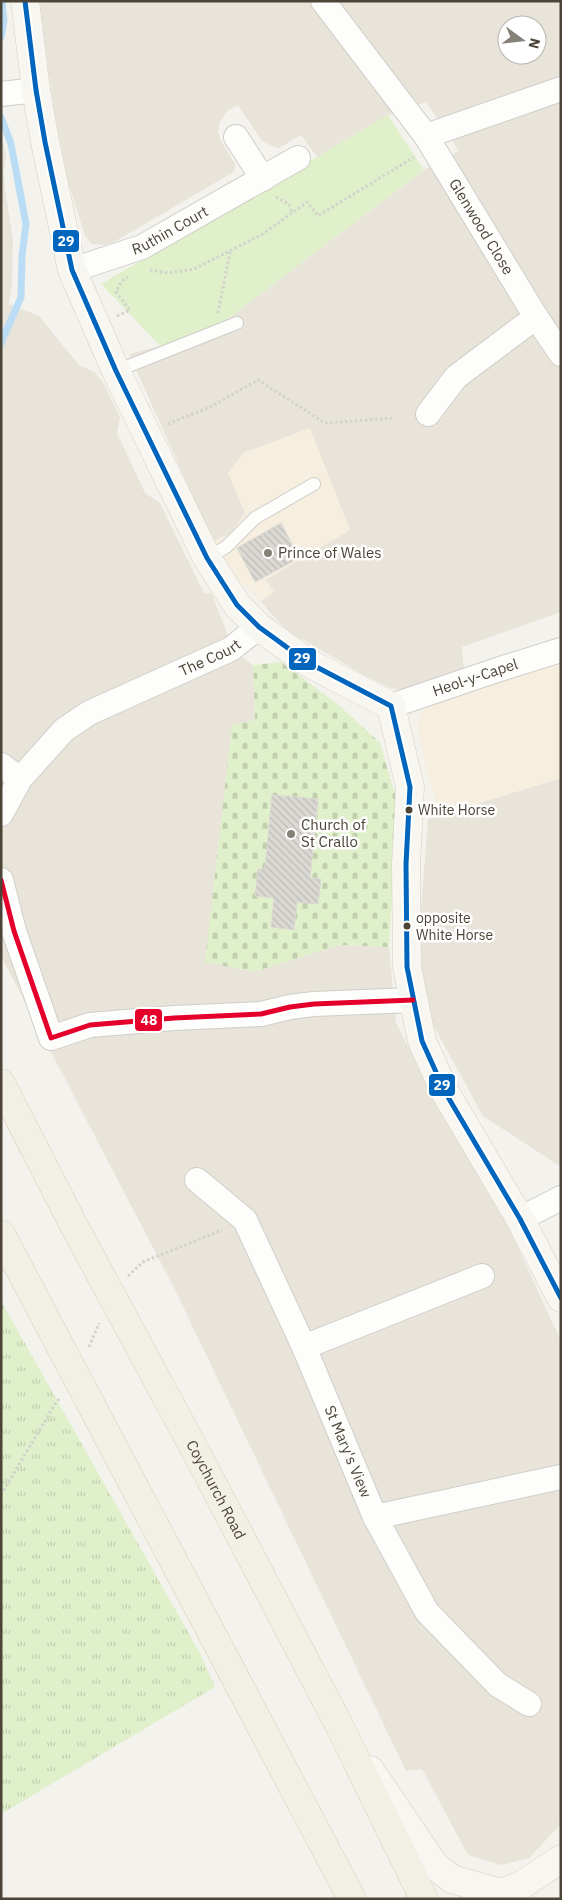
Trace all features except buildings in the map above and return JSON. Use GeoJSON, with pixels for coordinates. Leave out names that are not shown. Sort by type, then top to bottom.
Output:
{"type":"FeatureCollection","features":[{"type":"Feature","properties":{"kind":"main road","name":"Coychurch Road"},"geometry":{"type":"LineString","coordinates":[[1,1083],[71,1220],[204,1466],[338,1726],[424,1899]]}},
{"type":"Feature","properties":{"kind":"main road"},"geometry":{"type":"LineString","coordinates":[[1,1234],[352,1899]]}},
{"type":"Feature","properties":{"kind":"street"},"geometry":{"type":"LineString","coordinates":[[25,1],[44,142],[72,270],[116,371],[207,558],[237,605],[259,627],[307,662],[391,706],[410,787],[406,864],[407,967],[422,1041],[446,1092],[520,1219],[561,1298]]}},
{"type":"Feature","properties":{"kind":"street","name":"Glenwood Close"},"geometry":{"type":"LineString","coordinates":[[323,1],[429,141],[536,317],[561,354]]}},
{"type":"Feature","properties":{"kind":"street"},"geometry":{"type":"LineString","coordinates":[[429,141],[561,89]]}},
{"type":"Feature","properties":{"kind":"street"},"geometry":{"type":"LineString","coordinates":[[4,94],[36,90]]}},
{"type":"Feature","properties":{"kind":"street"},"geometry":{"type":"LineString","coordinates":[[236,137],[267,187]]}},
{"type":"Feature","properties":{"kind":"street","name":"Ruthin Court"},"geometry":{"type":"LineString","coordinates":[[72,270],[142,247],[267,187],[298,158]]}},
{"type":"Feature","properties":{"kind":"street"},"geometry":{"type":"LineString","coordinates":[[428,414],[456,377],[536,317]]}},
{"type":"Feature","properties":{"kind":"street","name":"The Court"},"geometry":{"type":"LineString","coordinates":[[1,814],[20,779],[64,730],[89,713],[231,649],[259,627]]}},
{"type":"Feature","properties":{"kind":"street","name":"Heol-y-Capel"},"geometry":{"type":"LineString","coordinates":[[391,706],[500,668],[561,650]]}},
{"type":"Feature","properties":{"kind":"street"},"geometry":{"type":"LineString","coordinates":[[1,765],[20,779]]}},
{"type":"Feature","properties":{"kind":"street"},"geometry":{"type":"LineString","coordinates":[[1,880],[14,931],[51,1038],[90,1025],[174,1018],[260,1014],[314,1004],[413,1000]]}},
{"type":"Feature","properties":{"kind":"street","name":"St Mary's View"},"geometry":{"type":"LineString","coordinates":[[197,1180],[245,1220],[304,1348],[375,1517],[427,1612],[498,1685],[529,1704]]}},
{"type":"Feature","properties":{"kind":"street"},"geometry":{"type":"LineString","coordinates":[[520,1219],[561,1198]]}},
{"type":"Feature","properties":{"kind":"street"},"geometry":{"type":"LineString","coordinates":[[304,1348],[482,1276]]}},
{"type":"Feature","properties":{"kind":"street"},"geometry":{"type":"LineString","coordinates":[[375,1517],[561,1477]]}},
{"type":"Feature","properties":{"kind":"street"},"geometry":{"type":"LineString","coordinates":[[338,1726],[436,1866],[452,1878],[500,1893],[520,1886],[561,1859]]}},
{"type":"Feature","properties":{"kind":"lane"},"geometry":{"type":"LineString","coordinates":[[116,371],[237,323]]}},
{"type":"Feature","properties":{"kind":"lane"},"geometry":{"type":"LineString","coordinates":[[207,558],[226,547],[254,518],[314,484]]}},
{"type":"Feature","properties":{"kind":"path"},"geometry":{"type":"LineString","coordinates":[[143,271],[150,270],[169,273],[194,269],[263,234],[306,202],[318,216],[429,141]]}},
{"type":"Feature","properties":{"kind":"path"},"geometry":{"type":"LineString","coordinates":[[267,187],[289,204],[292,213]]}},
{"type":"Feature","properties":{"kind":"path"},"geometry":{"type":"LineString","coordinates":[[218,313],[230,252]]}},
{"type":"Feature","properties":{"kind":"path"},"geometry":{"type":"LineString","coordinates":[[110,319],[130,310],[116,292],[120,282],[129,277]]}},
{"type":"Feature","properties":{"kind":"path"},"geometry":{"type":"LineString","coordinates":[[160,427],[210,407],[258,380],[325,423],[395,418]]}},
{"type":"Feature","properties":{"kind":"shaded area"},"geometry":{"type":"Polygon","coordinates":[[[39,1],[561,1],[561,612],[462,647],[464,671],[407,691],[390,688],[362,674],[290,632],[269,612],[261,601],[274,592],[265,580],[350,530],[228,473],[245,513],[230,534],[213,541],[129,354],[160,346],[222,323],[424,170],[459,151],[426,102],[388,115],[317,157],[301,135],[279,148],[262,141],[238,105],[227,111],[220,122],[218,132],[220,139],[235,164],[235,169],[232,173],[114,242],[104,245],[92,244],[85,236],[68,182],[55,116],[39,1]]]}},
{"type":"Feature","properties":{"kind":"shaded area"},"geometry":{"type":"Polygon","coordinates":[[[1,136],[6,154],[4,171],[5,189],[13,240],[12,283],[9,304],[39,316],[79,365],[94,372],[103,382],[120,417],[117,433],[145,493],[160,503],[204,593],[212,594],[228,636],[244,659],[253,665],[255,720],[254,972],[339,945],[389,947],[396,1023],[439,1106],[506,1222],[561,1341],[561,1812],[559,1826],[529,1858],[501,1865],[468,1855],[422,1769],[406,1771],[174,1288],[1,956],[1,136]]]}},
{"type":"Feature","properties":{"kind":"shaded area"},"geometry":{"type":"Polygon","coordinates":[[[310,428],[350,530],[265,580],[274,592],[261,601],[238,579],[213,541],[230,534],[245,513],[228,473],[243,453],[310,428]]]}},
{"type":"Feature","properties":{"kind":"shaded area"},"geometry":{"type":"Polygon","coordinates":[[[561,659],[561,778],[439,815],[425,764],[417,724],[421,711],[436,699],[561,659]]]}},
{"type":"Feature","properties":{"kind":"shaded area"},"geometry":{"type":"Polygon","coordinates":[[[561,778],[561,1167],[483,1116],[431,1021],[422,975],[420,922],[428,819],[561,778]]]}},
{"type":"Feature","properties":{"kind":"green space"},"geometry":{"type":"Polygon","coordinates":[[[388,115],[424,170],[222,323],[160,346],[101,284],[388,115]]]}},
{"type":"Feature","properties":{"kind":"green space"},"geometry":{"type":"Polygon","coordinates":[[[281,662],[341,707],[380,743],[398,804],[389,947],[339,945],[254,972],[205,962],[232,725],[255,720],[253,665],[281,662]],[[272,795],[265,869],[258,869],[255,896],[274,898],[272,927],[294,930],[297,902],[318,904],[321,879],[310,878],[318,800],[272,795]]]}},
{"type":"Feature","properties":{"kind":"green space"},"geometry":{"type":"Polygon","coordinates":[[[1,1301],[201,1655],[215,1687],[1,1814],[1,1301]]]}},
{"type":"Feature","properties":{"kind":"waterway"},"geometry":{"type":"LineString","coordinates":[[1,37],[4,20],[2,1]]}},
{"type":"Feature","properties":{"kind":"waterway"},"geometry":{"type":"LineString","coordinates":[[1,117],[11,144],[26,224],[22,255],[21,297],[1,343]]}},
{"type":"Feature","properties":{"kind":"transit line","name":"29"},"geometry":{"type":"LineString","coordinates":[[25,1],[36,90],[45,142],[72,270],[116,371],[207,558],[237,605],[259,627],[307,662],[391,706],[410,787],[406,864],[407,967],[422,1041],[445,1092],[520,1219],[561,1298]]}},
{"type":"Feature","properties":{"kind":"transit line","name":"48"},"geometry":{"type":"LineString","coordinates":[[1,880],[14,931],[51,1038],[90,1025],[174,1018],[261,1014],[290,1007],[314,1004],[413,1000]]}},
{"type":"Feature","properties":{"kind":"place","name":"Prince of Wales"},"geometry":{"type":"Point","coordinates":[268,553]}},
{"type":"Feature","properties":{"kind":"place","name":"White Horse"},"geometry":{"type":"Point","coordinates":[409,810]}},
{"type":"Feature","properties":{"kind":"place","name":"Church of St Crallo"},"geometry":{"type":"Point","coordinates":[291,834]}},
{"type":"Feature","properties":{"kind":"place","name":"opposite White Horse"},"geometry":{"type":"Point","coordinates":[407,926]}}]}
